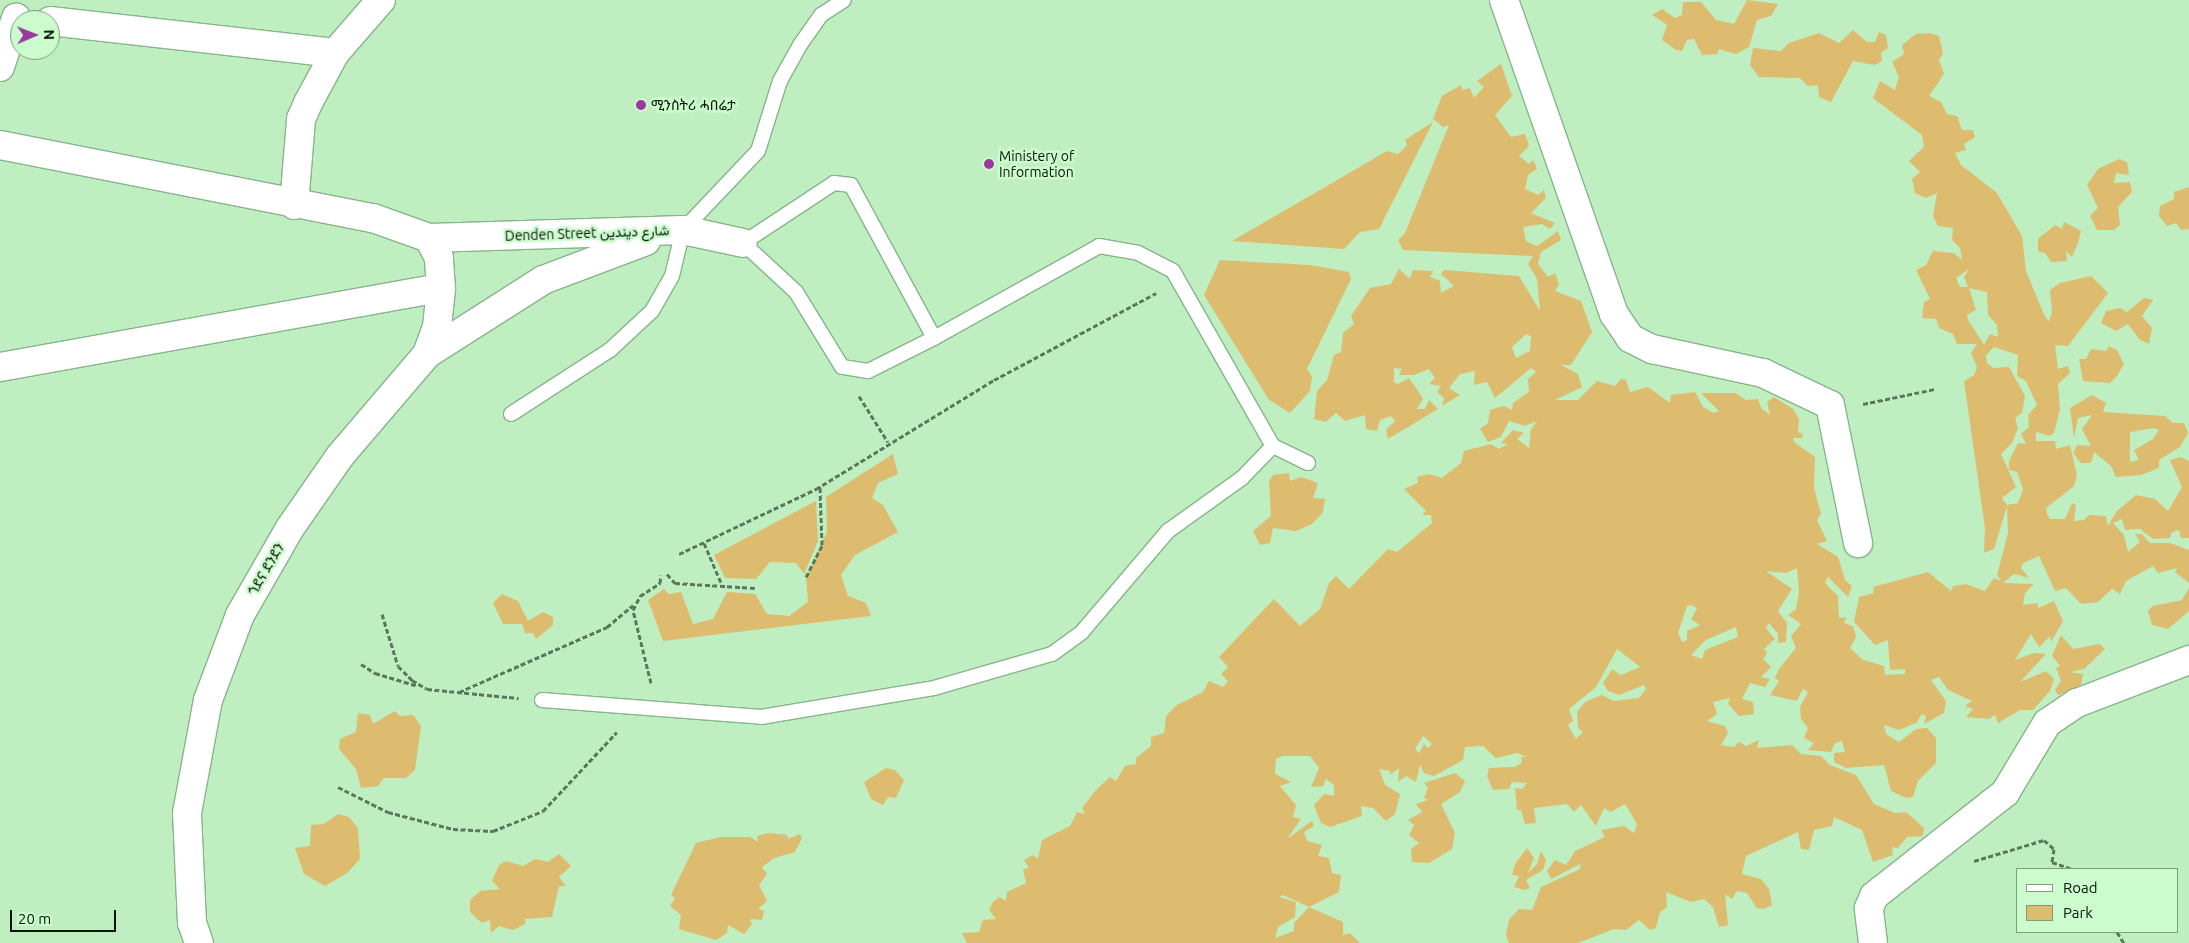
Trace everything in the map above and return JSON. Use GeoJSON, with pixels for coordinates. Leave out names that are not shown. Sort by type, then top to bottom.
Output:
{"type":"FeatureCollection","features":[{"type":"Feature","properties":{"kind":"street"},"geometry":{"type":"LineString","coordinates":[[294,205],[301,120],[335,53],[381,0]]}},
{"type":"Feature","properties":{"kind":"street"},"geometry":{"type":"LineString","coordinates":[[1504,0],[1614,314],[1630,338],[1652,349],[1763,373],[1833,409],[1858,543]]}},
{"type":"Feature","properties":{"kind":"street"},"geometry":{"type":"LineString","coordinates":[[60,22],[335,53]]}},
{"type":"Feature","properties":{"kind":"street"},"geometry":{"type":"LineString","coordinates":[[0,67],[10,39]]}},
{"type":"Feature","properties":{"kind":"street"},"geometry":{"type":"LineString","coordinates":[[0,145],[294,205],[373,218],[429,238]]}},
{"type":"Feature","properties":{"kind":"street"},"geometry":{"type":"LineString","coordinates":[[427,354],[543,280],[609,252],[683,230]]}},
{"type":"Feature","properties":{"kind":"street","name":"Denden Street شارع ديندين"},"geometry":{"type":"LineString","coordinates":[[429,238],[683,230],[743,243]]}},
{"type":"Feature","properties":{"kind":"street","name":"ጎደና ደንደን"},"geometry":{"type":"LineString","coordinates":[[199,943],[192,923],[187,813],[208,700],[240,616],[290,528],[340,456],[427,354],[438,327],[441,288],[439,258],[429,238]]}},
{"type":"Feature","properties":{"kind":"street"},"geometry":{"type":"LineString","coordinates":[[0,367],[441,288]]}},
{"type":"Feature","properties":{"kind":"street"},"geometry":{"type":"LineString","coordinates":[[1873,943],[1869,908],[1874,896],[2005,793],[2047,723],[2076,703],[2189,660]]}},
{"type":"Feature","properties":{"kind":"lane"},"geometry":{"type":"LineString","coordinates":[[511,414],[610,350],[652,310],[672,276],[683,230],[758,151],[780,81],[800,45],[821,15],[844,0]]}},
{"type":"Feature","properties":{"kind":"lane"},"geometry":{"type":"LineString","coordinates":[[934,338],[851,185],[834,183],[743,243],[796,292],[842,367],[868,371],[934,338],[1099,246],[1138,254],[1173,271],[1273,446],[1308,462]]}},
{"type":"Feature","properties":{"kind":"lane"},"geometry":{"type":"LineString","coordinates":[[542,700],[761,717],[934,688],[1052,654],[1082,632],[1168,531],[1242,478],[1273,446]]}},
{"type":"Feature","properties":{"kind":"path"},"geometry":{"type":"LineString","coordinates":[[679,554],[820,486],[888,442],[1179,281]]}},
{"type":"Feature","properties":{"kind":"path"},"geometry":{"type":"LineString","coordinates":[[842,367],[888,442]]}},
{"type":"Feature","properties":{"kind":"path"},"geometry":{"type":"LineString","coordinates":[[1833,409],[1935,389]]}},
{"type":"Feature","properties":{"kind":"path"},"geometry":{"type":"LineString","coordinates":[[806,577],[822,545],[820,486]]}},
{"type":"Feature","properties":{"kind":"path"},"geometry":{"type":"LineString","coordinates":[[704,543],[722,585]]}},
{"type":"Feature","properties":{"kind":"path"},"geometry":{"type":"LineString","coordinates":[[667,574],[675,583],[755,588]]}},
{"type":"Feature","properties":{"kind":"path"},"geometry":{"type":"LineString","coordinates":[[458,692],[607,627],[658,586],[661,575]]}},
{"type":"Feature","properties":{"kind":"path"},"geometry":{"type":"LineString","coordinates":[[338,788],[388,812],[453,830],[493,831],[543,811],[565,792],[602,744],[629,722],[658,709],[633,622],[635,603]]}},
{"type":"Feature","properties":{"kind":"path"},"geometry":{"type":"LineString","coordinates":[[382,614],[398,666],[424,688]]}},
{"type":"Feature","properties":{"kind":"path"},"geometry":{"type":"LineString","coordinates":[[361,664],[375,673],[424,688],[542,700]]}},
{"type":"Feature","properties":{"kind":"path"},"geometry":{"type":"LineString","coordinates":[[1968,862],[2044,840],[2054,849],[2052,862],[2069,868]]}},
{"type":"Feature","properties":{"kind":"green space"},"geometry":{"type":"Polygon","coordinates":[[[1747,0],[1778,4],[1771,16],[1757,20],[1749,47],[1736,54],[1719,49],[1717,54],[1702,55],[1694,39],[1687,40],[1682,51],[1676,50],[1662,40],[1667,25],[1652,15],[1662,9],[1675,18],[1682,15],[1683,2],[1701,2],[1716,20],[1734,24],[1747,0]]]}},
{"type":"Feature","properties":{"kind":"green space"},"geometry":{"type":"Polygon","coordinates":[[[1853,30],[1867,42],[1875,42],[1879,32],[1886,35],[1888,48],[1881,53],[1882,61],[1875,65],[1853,61],[1831,102],[1819,97],[1818,85],[1808,86],[1800,78],[1759,77],[1750,65],[1753,48],[1781,51],[1789,43],[1819,33],[1839,43],[1853,30]]]}},
{"type":"Feature","properties":{"kind":"green space"},"geometry":{"type":"Polygon","coordinates":[[[1929,33],[1939,36],[1943,54],[1939,60],[1944,74],[1929,96],[1941,102],[1947,114],[1957,116],[1962,130],[1973,130],[1975,137],[1964,144],[1966,150],[1955,153],[1961,165],[1997,193],[2022,236],[2026,271],[2045,317],[2049,321],[2052,312],[2050,290],[2060,283],[2091,276],[2108,293],[2068,346],[2055,345],[2058,369],[2068,366],[2070,373],[2058,384],[2060,409],[2054,433],[2050,436],[2036,432],[2036,441],[2055,441],[2056,449],[2070,445],[2077,475],[2074,486],[2046,508],[2047,514],[2050,519],[2065,519],[2072,503],[2076,505],[2074,521],[2084,520],[2089,515],[2106,516],[2108,526],[2116,512],[2136,495],[2155,499],[2168,511],[2182,487],[2170,460],[2181,457],[2189,461],[2189,538],[2181,538],[2179,530],[2172,532],[2170,538],[2153,539],[2140,529],[2125,530],[2122,519],[2113,523],[2124,535],[2128,552],[2140,542],[2135,534],[2142,534],[2150,543],[2170,543],[2189,550],[2189,583],[2175,572],[2177,568],[2158,573],[2153,566],[2126,581],[2120,594],[2112,589],[2098,602],[2081,604],[2066,588],[2055,591],[2039,556],[2023,563],[2021,568],[2029,578],[2014,574],[2003,583],[2034,584],[2025,593],[2023,605],[2038,603],[2038,608],[2054,601],[2063,621],[2051,642],[2050,636],[2039,647],[2031,634],[2015,660],[2034,653],[2046,654],[2020,682],[2046,671],[2054,679],[2050,691],[2033,710],[2020,710],[1998,723],[1995,715],[1989,719],[1966,717],[1973,709],[1965,706],[1972,701],[1948,690],[1939,677],[1931,680],[1946,701],[1944,713],[1924,724],[1926,716],[1922,714],[1916,723],[1899,730],[1884,725],[1886,734],[1899,742],[1916,729],[1927,728],[1936,738],[1936,763],[1918,781],[1913,797],[1906,798],[1891,791],[1884,765],[1846,768],[1834,762],[1834,753],[1845,752],[1842,741],[1835,743],[1831,752],[1808,750],[1814,743],[1804,738],[1808,728],[1801,719],[1800,707],[1808,692],[1803,689],[1797,701],[1770,695],[1779,681],[1775,678],[1779,669],[1796,648],[1791,636],[1801,624],[1788,615],[1796,609],[1799,592],[1797,568],[1786,573],[1766,571],[1792,589],[1778,611],[1787,623],[1786,642],[1778,643],[1778,634],[1769,623],[1766,628],[1775,639],[1764,649],[1767,653],[1763,659],[1771,667],[1761,677],[1770,679],[1765,687],[1750,683],[1742,699],[1753,702],[1754,714],[1739,716],[1728,704],[1730,698],[1713,702],[1717,714],[1707,721],[1725,726],[1728,733],[1721,745],[1734,747],[1739,742],[1746,746],[1759,740],[1757,748],[1792,745],[1801,754],[1821,756],[1830,765],[1856,775],[1874,804],[1895,813],[1906,812],[1924,828],[1923,836],[1907,837],[1898,848],[1892,847],[1893,855],[1873,862],[1862,830],[1834,817],[1832,826],[1814,830],[1809,850],[1801,849],[1798,832],[1746,856],[1742,874],[1761,879],[1769,889],[1772,905],[1764,909],[1757,908],[1747,893],[1737,891],[1732,899],[1725,894],[1728,925],[1719,927],[1713,907],[1704,899],[1691,902],[1666,892],[1667,907],[1660,912],[1656,928],[1650,930],[1639,920],[1626,930],[1614,929],[1578,943],[1509,943],[1506,935],[1509,920],[1519,909],[1532,910],[1541,887],[1580,869],[1580,864],[1551,879],[1547,871],[1555,860],[1566,865],[1575,851],[1605,837],[1601,830],[1624,826],[1634,833],[1637,824],[1625,804],[1611,812],[1604,808],[1596,826],[1581,805],[1574,812],[1567,804],[1534,808],[1536,823],[1525,824],[1521,810],[1517,810],[1515,788],[1522,789],[1527,783],[1512,782],[1509,789],[1493,790],[1487,776],[1489,768],[1514,767],[1522,763],[1521,757],[1527,757],[1517,753],[1496,758],[1483,746],[1465,747],[1463,760],[1434,776],[1424,773],[1420,765],[1416,782],[1406,776],[1398,782],[1399,768],[1390,775],[1390,771],[1379,769],[1385,785],[1400,794],[1395,814],[1386,821],[1373,808],[1361,806],[1362,816],[1330,827],[1321,823],[1314,805],[1324,794],[1334,796],[1334,785],[1326,779],[1323,786],[1311,787],[1319,768],[1310,756],[1283,756],[1276,759],[1275,774],[1291,782],[1280,786],[1296,805],[1293,817],[1301,819],[1287,839],[1312,821],[1314,826],[1304,832],[1307,841],[1322,845],[1318,856],[1329,858],[1332,873],[1341,875],[1339,892],[1309,907],[1343,922],[1343,935],[1350,933],[1360,943],[967,943],[962,933],[979,932],[983,920],[996,919],[989,910],[993,902],[999,897],[1006,901],[1007,892],[1026,883],[1023,869],[1029,868],[1024,860],[1033,855],[1038,859],[1042,840],[1070,826],[1077,812],[1085,814],[1082,808],[1096,790],[1110,777],[1116,781],[1125,766],[1136,764],[1136,758],[1151,746],[1151,737],[1164,733],[1166,716],[1177,705],[1203,692],[1209,681],[1223,687],[1228,681],[1221,674],[1228,667],[1219,657],[1274,599],[1300,626],[1320,609],[1329,583],[1336,576],[1349,589],[1388,549],[1397,552],[1432,523],[1431,515],[1422,515],[1426,511],[1404,489],[1418,483],[1417,477],[1429,474],[1442,478],[1461,463],[1464,451],[1491,444],[1499,449],[1508,444],[1501,443],[1513,430],[1524,433],[1517,439],[1529,448],[1531,429],[1537,421],[1525,426],[1509,421],[1501,437],[1488,442],[1480,429],[1488,423],[1490,410],[1504,406],[1512,410],[1513,403],[1529,392],[1528,379],[1536,372],[1531,368],[1495,398],[1487,382],[1474,385],[1475,371],[1460,374],[1449,388],[1460,395],[1442,406],[1444,398],[1437,392],[1441,386],[1429,384],[1435,378],[1429,369],[1414,375],[1399,375],[1402,369],[1394,368],[1394,382],[1398,384],[1409,378],[1423,399],[1417,409],[1425,409],[1429,400],[1438,409],[1388,439],[1386,430],[1395,421],[1391,416],[1380,420],[1377,431],[1366,429],[1365,415],[1345,421],[1336,413],[1326,422],[1314,419],[1317,391],[1327,380],[1334,355],[1341,352],[1343,333],[1354,324],[1351,316],[1370,288],[1391,284],[1399,269],[1410,279],[1413,270],[1433,271],[1430,277],[1440,281],[1441,293],[1454,286],[1441,274],[1444,270],[1519,276],[1540,311],[1537,279],[1528,264],[1533,256],[1403,250],[1398,240],[1405,233],[1449,125],[1443,127],[1433,119],[1442,96],[1461,85],[1462,90],[1470,88],[1474,98],[1484,87],[1477,81],[1501,64],[1512,96],[1495,115],[1511,137],[1525,134],[1529,146],[1519,156],[1529,164],[1533,160],[1537,169],[1528,175],[1525,189],[1538,195],[1544,190],[1546,198],[1531,213],[1555,223],[1550,229],[1542,224],[1523,227],[1526,241],[1537,246],[1558,231],[1561,240],[1541,252],[1538,264],[1548,277],[1555,273],[1559,284],[1555,291],[1581,301],[1592,332],[1571,365],[1561,365],[1578,374],[1582,387],[1555,400],[1578,400],[1597,381],[1615,386],[1621,379],[1626,380],[1630,392],[1648,387],[1670,403],[1671,395],[1695,392],[1703,407],[1714,413],[1719,411],[1701,393],[1735,393],[1746,400],[1758,399],[1761,408],[1770,415],[1767,402],[1774,397],[1793,409],[1799,419],[1798,432],[1803,434],[1802,438],[1793,438],[1794,442],[1815,457],[1814,488],[1821,514],[1817,520],[1827,541],[1817,544],[1838,557],[1845,580],[1852,586],[1848,597],[1828,577],[1825,583],[1838,596],[1839,618],[1846,617],[1844,623],[1853,626],[1856,637],[1850,648],[1863,660],[1884,666],[1885,675],[1905,674],[1905,669],[1890,670],[1888,640],[1875,645],[1854,622],[1859,597],[1874,593],[1873,587],[1928,572],[1951,591],[1953,586],[1966,584],[1985,591],[1994,578],[2001,581],[1997,575],[2008,533],[2007,506],[1994,549],[1984,553],[1985,528],[1964,381],[1974,375],[1977,367],[1971,353],[1977,344],[1957,344],[1953,334],[1939,328],[1936,319],[1922,318],[1924,302],[1930,299],[1916,270],[1926,265],[1933,251],[1954,253],[1962,260],[1960,248],[1952,240],[1953,228],[1938,226],[1933,216],[1937,193],[1926,198],[1915,193],[1912,179],[1920,172],[1909,161],[1924,147],[1922,135],[1873,98],[1880,81],[1895,90],[1899,77],[1892,62],[1904,54],[1902,45],[1916,34],[1929,33]],[[1969,269],[1956,278],[1960,287],[1968,287],[1964,277],[1969,269]],[[1969,288],[1976,310],[1967,315],[1968,320],[1984,345],[1990,334],[1998,337],[1997,325],[1988,315],[1987,292],[1969,288]],[[1526,334],[1512,347],[1516,358],[1530,351],[1531,336],[1526,334]],[[1994,347],[1986,355],[1987,363],[1993,368],[2009,367],[2025,396],[2022,413],[2015,418],[2018,428],[2012,443],[2001,454],[2016,487],[2002,498],[2007,505],[2018,503],[2023,489],[2017,472],[2009,470],[2009,461],[2018,443],[2026,444],[2021,434],[2029,427],[2028,415],[2037,405],[2026,381],[2017,376],[2018,355],[1994,347]],[[1691,605],[1687,606],[1678,633],[1682,642],[1687,640],[1687,631],[1700,625],[1691,619],[1697,608],[1691,605]],[[1736,627],[1706,640],[1691,655],[1702,659],[1705,650],[1738,637],[1736,627]],[[1617,649],[1596,687],[1569,709],[1573,721],[1568,725],[1576,739],[1583,732],[1578,728],[1577,712],[1585,702],[1602,695],[1614,701],[1639,698],[1646,689],[1644,685],[1619,695],[1608,691],[1603,683],[1612,669],[1621,675],[1640,667],[1617,649]],[[1423,736],[1415,749],[1419,753],[1424,744],[1428,748],[1432,744],[1423,736]],[[1283,895],[1279,897],[1296,902],[1295,917],[1278,927],[1275,938],[1294,931],[1294,923],[1309,907],[1283,895]]]}},
{"type":"Feature","properties":{"kind":"green space"},"geometry":{"type":"Polygon","coordinates":[[[1433,122],[1379,229],[1360,232],[1344,249],[1232,241],[1387,151],[1398,154],[1407,145],[1405,140],[1433,122]]]}},
{"type":"Feature","properties":{"kind":"green space"},"geometry":{"type":"Polygon","coordinates":[[[2119,159],[2127,162],[2129,175],[2116,173],[2114,183],[2130,182],[2132,192],[2118,207],[2120,225],[2114,230],[2097,230],[2090,216],[2098,208],[2087,185],[2098,169],[2119,159]]]}},
{"type":"Feature","properties":{"kind":"green space"},"geometry":{"type":"Polygon","coordinates":[[[2189,187],[2189,229],[2181,230],[2176,223],[2167,226],[2159,216],[2160,206],[2174,199],[2174,192],[2189,187]]]}},
{"type":"Feature","properties":{"kind":"green space"},"geometry":{"type":"Polygon","coordinates":[[[2064,222],[2081,231],[2078,243],[2072,257],[2066,251],[2067,261],[2051,262],[2045,253],[2038,251],[2038,239],[2055,225],[2062,229],[2064,222]]]}},
{"type":"Feature","properties":{"kind":"green space"},"geometry":{"type":"Polygon","coordinates":[[[1220,260],[1310,265],[1349,272],[1351,279],[1307,369],[1312,377],[1310,391],[1290,413],[1269,400],[1204,295],[1220,260]]]}},
{"type":"Feature","properties":{"kind":"green space"},"geometry":{"type":"Polygon","coordinates":[[[2144,298],[2153,300],[2142,316],[2152,328],[2149,344],[2139,339],[2128,324],[2116,331],[2101,323],[2106,311],[2120,308],[2127,312],[2144,298]]]}},
{"type":"Feature","properties":{"kind":"green space"},"geometry":{"type":"Polygon","coordinates":[[[2109,346],[2117,350],[2124,364],[2117,376],[2110,383],[2083,381],[2079,359],[2086,359],[2091,349],[2106,351],[2109,346]]]}},
{"type":"Feature","properties":{"kind":"green space"},"geometry":{"type":"Polygon","coordinates":[[[2092,395],[2106,403],[2103,412],[2165,416],[2173,423],[2184,423],[2188,433],[2180,447],[2159,460],[2159,468],[2141,475],[2116,477],[2111,466],[2094,452],[2091,463],[2081,463],[2073,453],[2077,445],[2091,446],[2082,429],[2092,415],[2078,418],[2074,438],[2070,408],[2092,395]],[[2154,428],[2130,432],[2130,462],[2139,460],[2134,450],[2153,439],[2159,430],[2154,428]]]}},
{"type":"Feature","properties":{"kind":"green space"},"geometry":{"type":"Polygon","coordinates":[[[893,454],[898,474],[878,483],[872,498],[883,505],[898,532],[855,555],[841,575],[848,596],[866,603],[871,616],[663,641],[648,600],[664,589],[669,594],[681,592],[693,624],[713,619],[727,592],[755,594],[767,614],[789,616],[808,602],[806,577],[827,532],[826,497],[893,454]]]}},
{"type":"Feature","properties":{"kind":"green space"},"geometry":{"type":"Polygon","coordinates":[[[1289,473],[1290,481],[1301,477],[1318,483],[1313,498],[1325,499],[1323,512],[1312,524],[1296,531],[1273,528],[1270,543],[1260,545],[1253,531],[1271,516],[1269,481],[1273,475],[1289,473]]]}},
{"type":"Feature","properties":{"kind":"green space"},"geometry":{"type":"Polygon","coordinates":[[[816,501],[818,541],[804,574],[796,563],[770,562],[756,579],[725,578],[714,555],[816,501]]]}},
{"type":"Feature","properties":{"kind":"green space"},"geometry":{"type":"Polygon","coordinates":[[[2189,588],[2189,611],[2168,629],[2152,625],[2148,611],[2153,606],[2182,600],[2189,588]]]}},
{"type":"Feature","properties":{"kind":"green space"},"geometry":{"type":"Polygon","coordinates":[[[502,594],[518,601],[528,621],[543,612],[553,617],[553,625],[536,639],[533,633],[525,633],[522,624],[503,624],[493,603],[502,594]]]}},
{"type":"Feature","properties":{"kind":"green space"},"geometry":{"type":"Polygon","coordinates":[[[2061,635],[2073,649],[2100,644],[2105,649],[2084,669],[2070,672],[2083,674],[2080,689],[2058,695],[2055,690],[2061,681],[2056,668],[2060,666],[2052,656],[2061,635]]]}},
{"type":"Feature","properties":{"kind":"green space"},"geometry":{"type":"Polygon","coordinates":[[[395,711],[400,716],[413,715],[421,726],[415,770],[406,778],[384,778],[378,786],[361,788],[356,769],[339,749],[340,739],[356,732],[358,713],[370,715],[373,724],[395,711]]]}},
{"type":"Feature","properties":{"kind":"green space"},"geometry":{"type":"Polygon","coordinates":[[[886,768],[895,770],[904,780],[896,798],[888,797],[883,805],[871,799],[864,782],[886,768]]]}},
{"type":"Feature","properties":{"kind":"green space"},"geometry":{"type":"Polygon","coordinates":[[[1455,773],[1465,781],[1460,792],[1441,804],[1455,833],[1452,849],[1429,863],[1412,862],[1411,849],[1419,843],[1409,835],[1414,825],[1408,820],[1422,812],[1416,804],[1428,800],[1424,798],[1428,788],[1424,783],[1455,773]]]}},
{"type":"Feature","properties":{"kind":"green space"},"geometry":{"type":"Polygon","coordinates":[[[338,814],[349,817],[358,828],[360,859],[347,873],[325,886],[304,874],[295,848],[310,846],[311,825],[324,824],[338,814]]]}},
{"type":"Feature","properties":{"kind":"green space"},"geometry":{"type":"Polygon","coordinates":[[[768,833],[787,835],[788,839],[800,834],[802,838],[795,852],[774,858],[762,867],[767,874],[759,885],[767,901],[758,909],[764,911],[762,920],[750,919],[752,924],[744,934],[728,925],[727,933],[716,940],[679,929],[681,915],[670,906],[675,898],[671,895],[696,843],[720,837],[750,837],[758,842],[757,836],[768,833]]]}},
{"type":"Feature","properties":{"kind":"green space"},"geometry":{"type":"Polygon","coordinates":[[[1527,848],[1534,858],[1528,873],[1537,864],[1541,851],[1546,860],[1543,870],[1526,880],[1530,888],[1524,890],[1514,887],[1519,876],[1512,875],[1515,864],[1527,848]]]}},
{"type":"Feature","properties":{"kind":"green space"},"geometry":{"type":"Polygon","coordinates":[[[559,854],[571,866],[559,877],[566,886],[559,886],[552,917],[525,919],[525,924],[513,930],[499,926],[491,933],[490,920],[482,923],[470,912],[470,900],[480,891],[500,889],[492,881],[499,865],[506,861],[523,866],[535,859],[548,862],[559,854]]]}},
{"type":"Feature","properties":{"kind":"place","name":"ሚንስትሪ ሓበሬታ"},"geometry":{"type":"Point","coordinates":[641,105]}},
{"type":"Feature","properties":{"kind":"place","name":"Ministery of Information"},"geometry":{"type":"Point","coordinates":[989,164]}}]}
